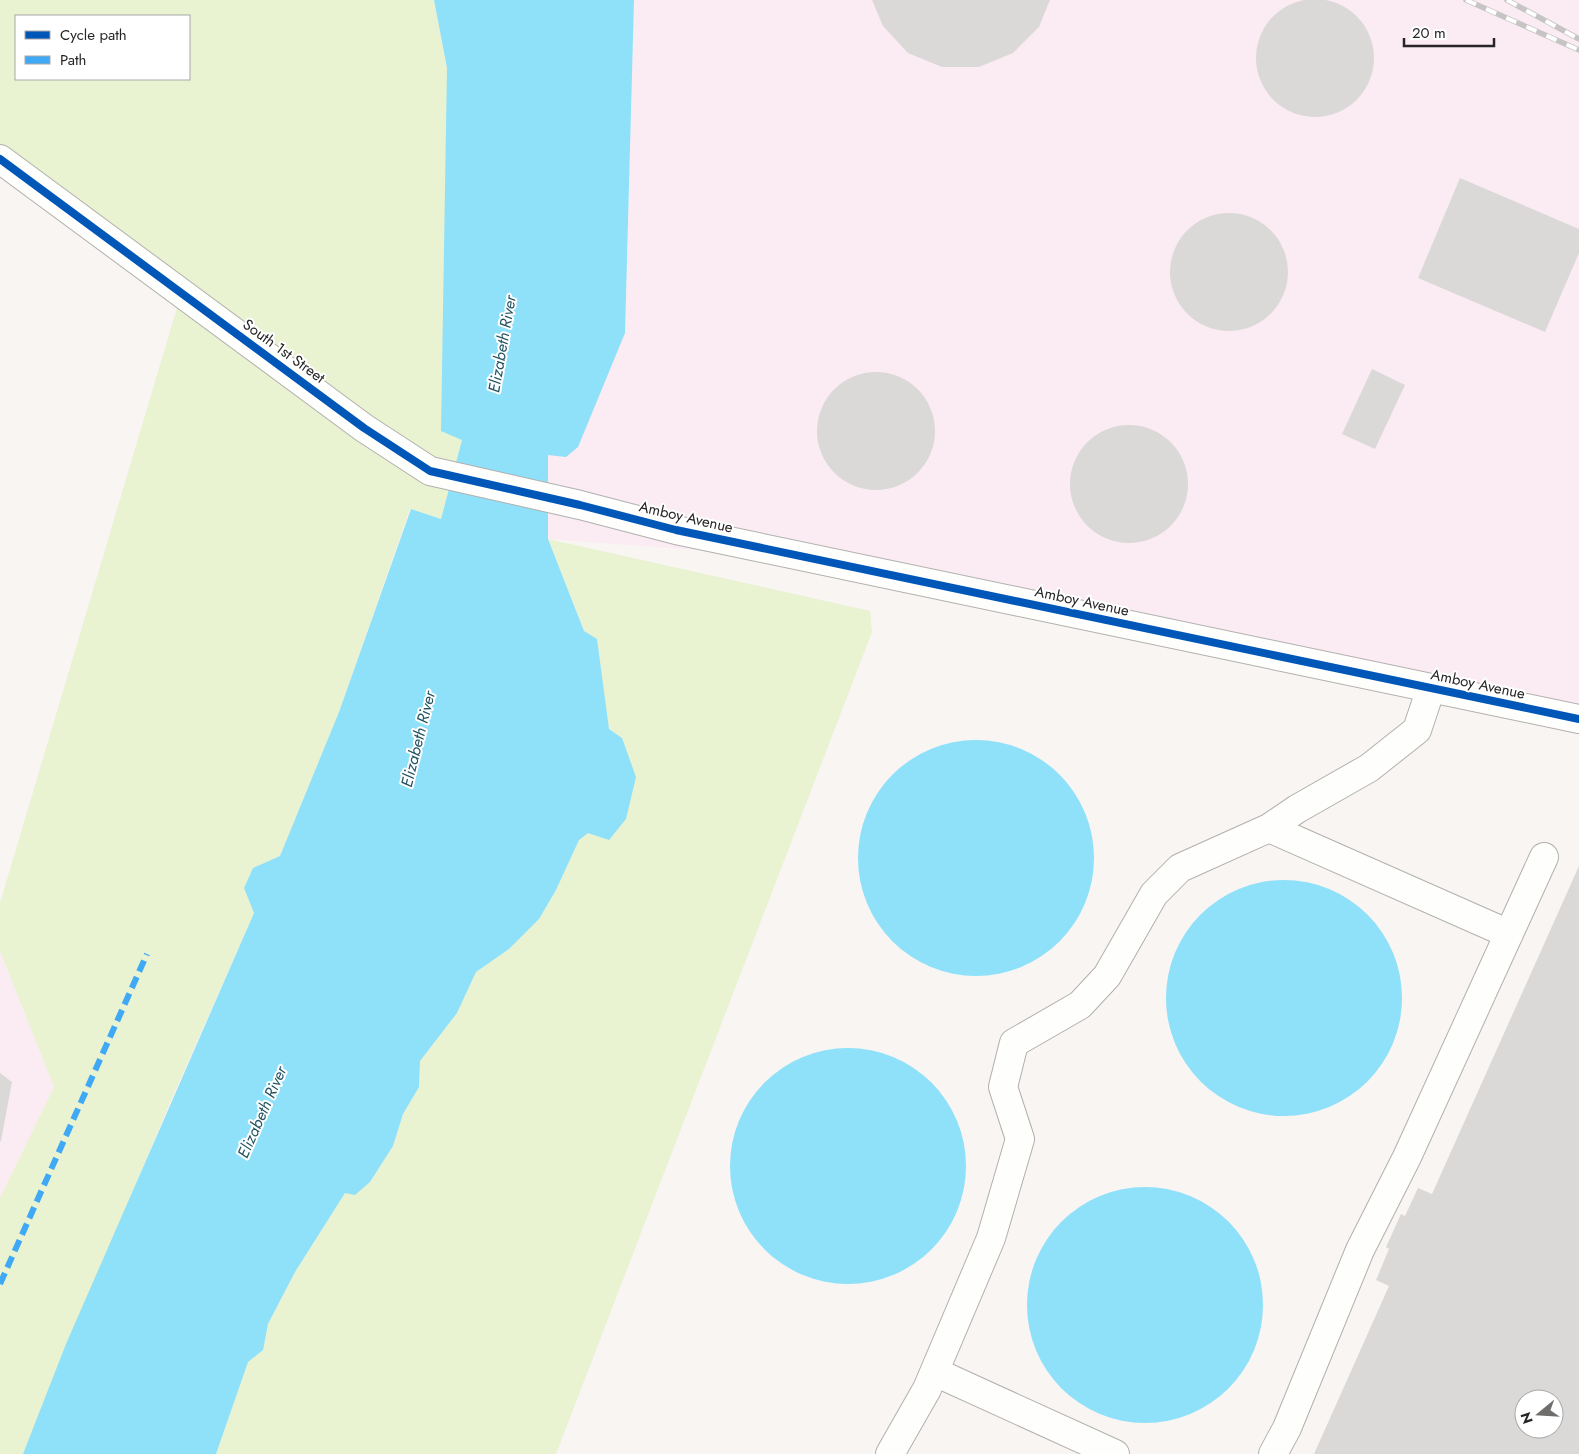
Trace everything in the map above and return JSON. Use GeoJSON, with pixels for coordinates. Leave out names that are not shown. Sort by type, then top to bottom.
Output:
{"type":"FeatureCollection","features":[{"type":"Feature","properties":{"kind":"street","name":"South 1st Street"},"geometry":{"type":"LineString","coordinates":[[0,159],[364,428],[430,471],[580,504]]}},
{"type":"Feature","properties":{"kind":"street","name":"Amboy Avenue"},"geometry":{"type":"LineString","coordinates":[[580,504],[676,530],[1579,719]]}},
{"type":"Feature","properties":{"kind":"street"},"geometry":{"type":"LineString","coordinates":[[890,1454],[927,1389],[992,1238],[1020,1139],[1004,1087],[1014,1043],[1080,1005],[1107,976],[1154,894],[1180,868],[1269,828],[1297,809],[1369,768],[1417,730],[1431,688]]}},
{"type":"Feature","properties":{"kind":"street"},"geometry":{"type":"LineString","coordinates":[[1269,828],[1509,934]]}},
{"type":"Feature","properties":{"kind":"street"},"geometry":{"type":"LineString","coordinates":[[1273,1454],[1287,1428],[1360,1250],[1407,1157],[1544,857]]}},
{"type":"Feature","properties":{"kind":"street"},"geometry":{"type":"LineString","coordinates":[[935,1372],[1114,1454]]}},
{"type":"Feature","properties":{"kind":"shaded area"},"geometry":{"type":"Polygon","coordinates":[[[634,0],[1579,0],[1579,721],[901,565],[548,539],[548,455],[625,333],[634,0]]]}},
{"type":"Feature","properties":{"kind":"shaded area"},"geometry":{"type":"Polygon","coordinates":[[[0,951],[54,1087],[0,1198],[0,951]]]}},
{"type":"Feature","properties":{"kind":"green space"},"geometry":{"type":"Polygon","coordinates":[[[0,0],[434,0],[447,68],[462,440],[441,519],[410,509],[339,712],[280,856],[253,868],[244,888],[254,913],[169,1105],[23,1454],[0,1454],[0,1198],[54,1087],[0,951],[0,903],[182,291],[0,154],[0,0]]]}},
{"type":"Feature","properties":{"kind":"green space"},"geometry":{"type":"Polygon","coordinates":[[[548,539],[870,611],[872,632],[556,1454],[216,1454],[248,1361],[262,1350],[268,1324],[295,1272],[345,1193],[370,1182],[393,1146],[403,1114],[419,1087],[420,1061],[457,1013],[476,972],[509,949],[539,919],[556,890],[579,840],[588,832],[622,738],[609,729],[584,631],[548,539]]]}},
{"type":"Feature","properties":{"kind":"water","name":"Elizabeth River"},"geometry":{"type":"Polygon","coordinates":[[[434,0],[634,0],[625,333],[578,447],[566,457],[548,455],[548,539],[584,631],[597,639],[609,729],[622,738],[636,777],[626,819],[609,840],[588,833],[579,840],[556,890],[539,919],[509,949],[476,972],[457,1013],[420,1061],[419,1087],[403,1114],[393,1146],[370,1182],[355,1195],[345,1193],[295,1272],[268,1324],[263,1350],[248,1362],[216,1454],[23,1454],[66,1344],[254,913],[244,888],[253,868],[280,856],[339,712],[411,509],[441,519],[462,440],[441,431],[447,68],[434,0]]]}},
{"type":"Feature","properties":{"kind":"water"},"geometry":{"type":"Polygon","coordinates":[[[964,740],[988,740],[1010,745],[1032,754],[1042,759],[1060,774],[1075,792],[1085,813],[1092,835],[1094,858],[1092,881],[1085,903],[1075,924],[1060,942],[1042,957],[1010,971],[988,976],[964,976],[942,971],[910,957],[884,933],[877,924],[863,892],[858,870],[858,846],[863,824],[877,792],[901,766],[910,759],[942,745],[964,740]]]}},
{"type":"Feature","properties":{"kind":"water"},"geometry":{"type":"Polygon","coordinates":[[[1272,880],[1296,880],[1318,885],[1340,894],[1368,914],[1382,932],[1393,953],[1400,975],[1402,998],[1400,1021],[1393,1043],[1382,1064],[1368,1082],[1340,1102],[1318,1111],[1296,1116],[1272,1116],[1250,1111],[1228,1102],[1200,1082],[1180,1054],[1171,1032],[1166,1010],[1166,986],[1171,964],[1180,942],[1200,914],[1228,894],[1250,885],[1272,880]]]}},
{"type":"Feature","properties":{"kind":"water"},"geometry":{"type":"Polygon","coordinates":[[[836,1048],[860,1048],[882,1053],[904,1062],[932,1082],[946,1100],[957,1121],[964,1143],[966,1166],[964,1189],[957,1211],[946,1232],[932,1250],[904,1270],[882,1279],[860,1284],[836,1284],[814,1279],[792,1270],[773,1258],[756,1241],[744,1222],[735,1200],[730,1178],[730,1154],[735,1132],[744,1110],[756,1091],[773,1074],[792,1062],[814,1053],[836,1048]]]}},
{"type":"Feature","properties":{"kind":"water"},"geometry":{"type":"Polygon","coordinates":[[[1133,1187],[1157,1187],[1179,1192],[1201,1201],[1229,1221],[1243,1239],[1254,1260],[1261,1282],[1263,1305],[1261,1328],[1254,1350],[1243,1371],[1229,1389],[1201,1409],[1179,1418],[1157,1423],[1133,1423],[1111,1418],[1089,1409],[1061,1389],[1041,1361],[1032,1339],[1027,1317],[1027,1293],[1032,1271],[1041,1249],[1061,1221],[1089,1201],[1111,1192],[1133,1187]]]}},
{"type":"Feature","properties":{"kind":"building"},"geometry":{"type":"Polygon","coordinates":[[[1315,-1],[1327,0],[1338,4],[1357,16],[1369,35],[1373,46],[1373,70],[1369,81],[1357,100],[1338,112],[1327,116],[1315,117],[1303,116],[1292,112],[1273,100],[1261,81],[1257,70],[1256,58],[1257,46],[1261,35],[1273,16],[1292,4],[1303,0],[1315,-1]]]}},
{"type":"Feature","properties":{"kind":"building"},"geometry":{"type":"Polygon","coordinates":[[[872,0],[1050,0],[1039,27],[1013,53],[979,67],[942,67],[908,53],[883,26],[872,0]]]}},
{"type":"Feature","properties":{"kind":"building"},"geometry":{"type":"Polygon","coordinates":[[[1460,178],[1579,229],[1579,253],[1545,332],[1418,278],[1460,178]]]}},
{"type":"Feature","properties":{"kind":"building"},"geometry":{"type":"Polygon","coordinates":[[[1229,213],[1241,214],[1252,218],[1271,230],[1283,249],[1287,260],[1287,284],[1283,295],[1271,314],[1252,326],[1241,330],[1229,331],[1217,330],[1206,326],[1187,314],[1175,295],[1171,284],[1170,272],[1171,260],[1175,249],[1187,230],[1206,218],[1217,214],[1229,213]]]}},
{"type":"Feature","properties":{"kind":"building"},"geometry":{"type":"Polygon","coordinates":[[[1372,369],[1405,385],[1375,449],[1342,434],[1372,369]]]}},
{"type":"Feature","properties":{"kind":"building"},"geometry":{"type":"Polygon","coordinates":[[[876,372],[888,373],[899,377],[918,389],[930,408],[934,419],[934,443],[930,454],[918,473],[899,485],[888,489],[876,490],[864,489],[853,485],[834,473],[822,454],[818,443],[817,431],[818,419],[822,408],[834,389],[853,377],[864,373],[876,372]]]}},
{"type":"Feature","properties":{"kind":"building"},"geometry":{"type":"Polygon","coordinates":[[[1129,425],[1152,430],[1171,442],[1183,461],[1188,484],[1183,507],[1171,526],[1152,538],[1129,543],[1106,538],[1087,526],[1075,507],[1070,484],[1075,461],[1087,442],[1106,430],[1129,425]]]}},
{"type":"Feature","properties":{"kind":"building"},"geometry":{"type":"Polygon","coordinates":[[[1579,866],[1579,1454],[1314,1454],[1389,1286],[1376,1280],[1389,1249],[1386,1247],[1401,1214],[1405,1216],[1418,1188],[1432,1194],[1579,866]]]}},
{"type":"Feature","properties":{"kind":"building"},"geometry":{"type":"Polygon","coordinates":[[[0,1073],[12,1082],[1,1141],[0,1141],[0,1073]]]}},
{"type":"Feature","properties":{"kind":"railway"},"geometry":{"type":"LineString","coordinates":[[1466,0],[1579,50]]}},
{"type":"Feature","properties":{"kind":"railway"},"geometry":{"type":"LineString","coordinates":[[1507,0],[1579,39]]}},
{"type":"Feature","properties":{"kind":"marked path"},"geometry":{"type":"LineString","coordinates":[[0,1284],[147,954]]}},
{"type":"Feature","properties":{"kind":"cycle path"},"geometry":{"type":"LineString","coordinates":[[0,159],[364,428],[430,471],[580,505],[676,530],[1579,719]]}}]}
